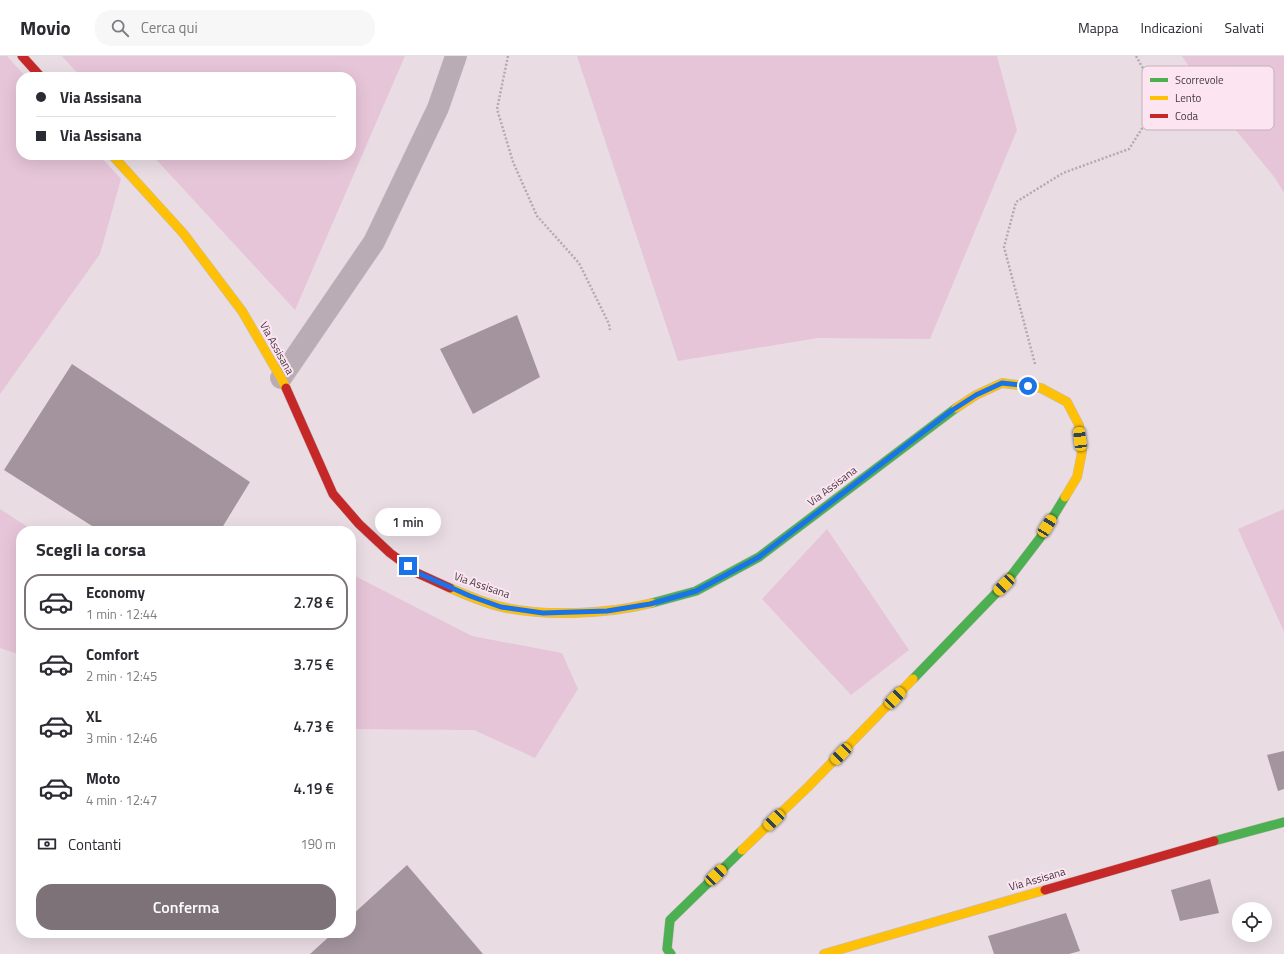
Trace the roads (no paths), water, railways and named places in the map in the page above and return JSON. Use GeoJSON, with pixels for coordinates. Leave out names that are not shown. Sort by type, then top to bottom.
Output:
{"type":"FeatureCollection","features":[{"type":"Feature","properties":{"kind":"main road"},"geometry":{"type":"LineString","coordinates":[[22,56],[36,72]]}},
{"type":"Feature","properties":{"kind":"main road","name":"Via Assisana"},"geometry":{"type":"LineString","coordinates":[[117,160],[183,233],[242,311],[281,378],[333,494],[358,524],[390,553],[418,573],[470,596],[501,607],[543,613],[607,611],[650,604],[696,591],[759,557],[951,411],[976,395],[1002,383],[1041,388],[1067,402],[1079,426],[1082,452],[1078,477],[1040,538],[1004,585],[808,787],[670,920],[667,949],[671,954]]}},
{"type":"Feature","properties":{"kind":"main road","name":"Via Assisana"},"geometry":{"type":"LineString","coordinates":[[824,954],[1284,822]]}},
{"type":"Feature","properties":{"kind":"street"},"geometry":{"type":"LineString","coordinates":[[281,378],[374,242],[438,108],[456,56]]}}]}
